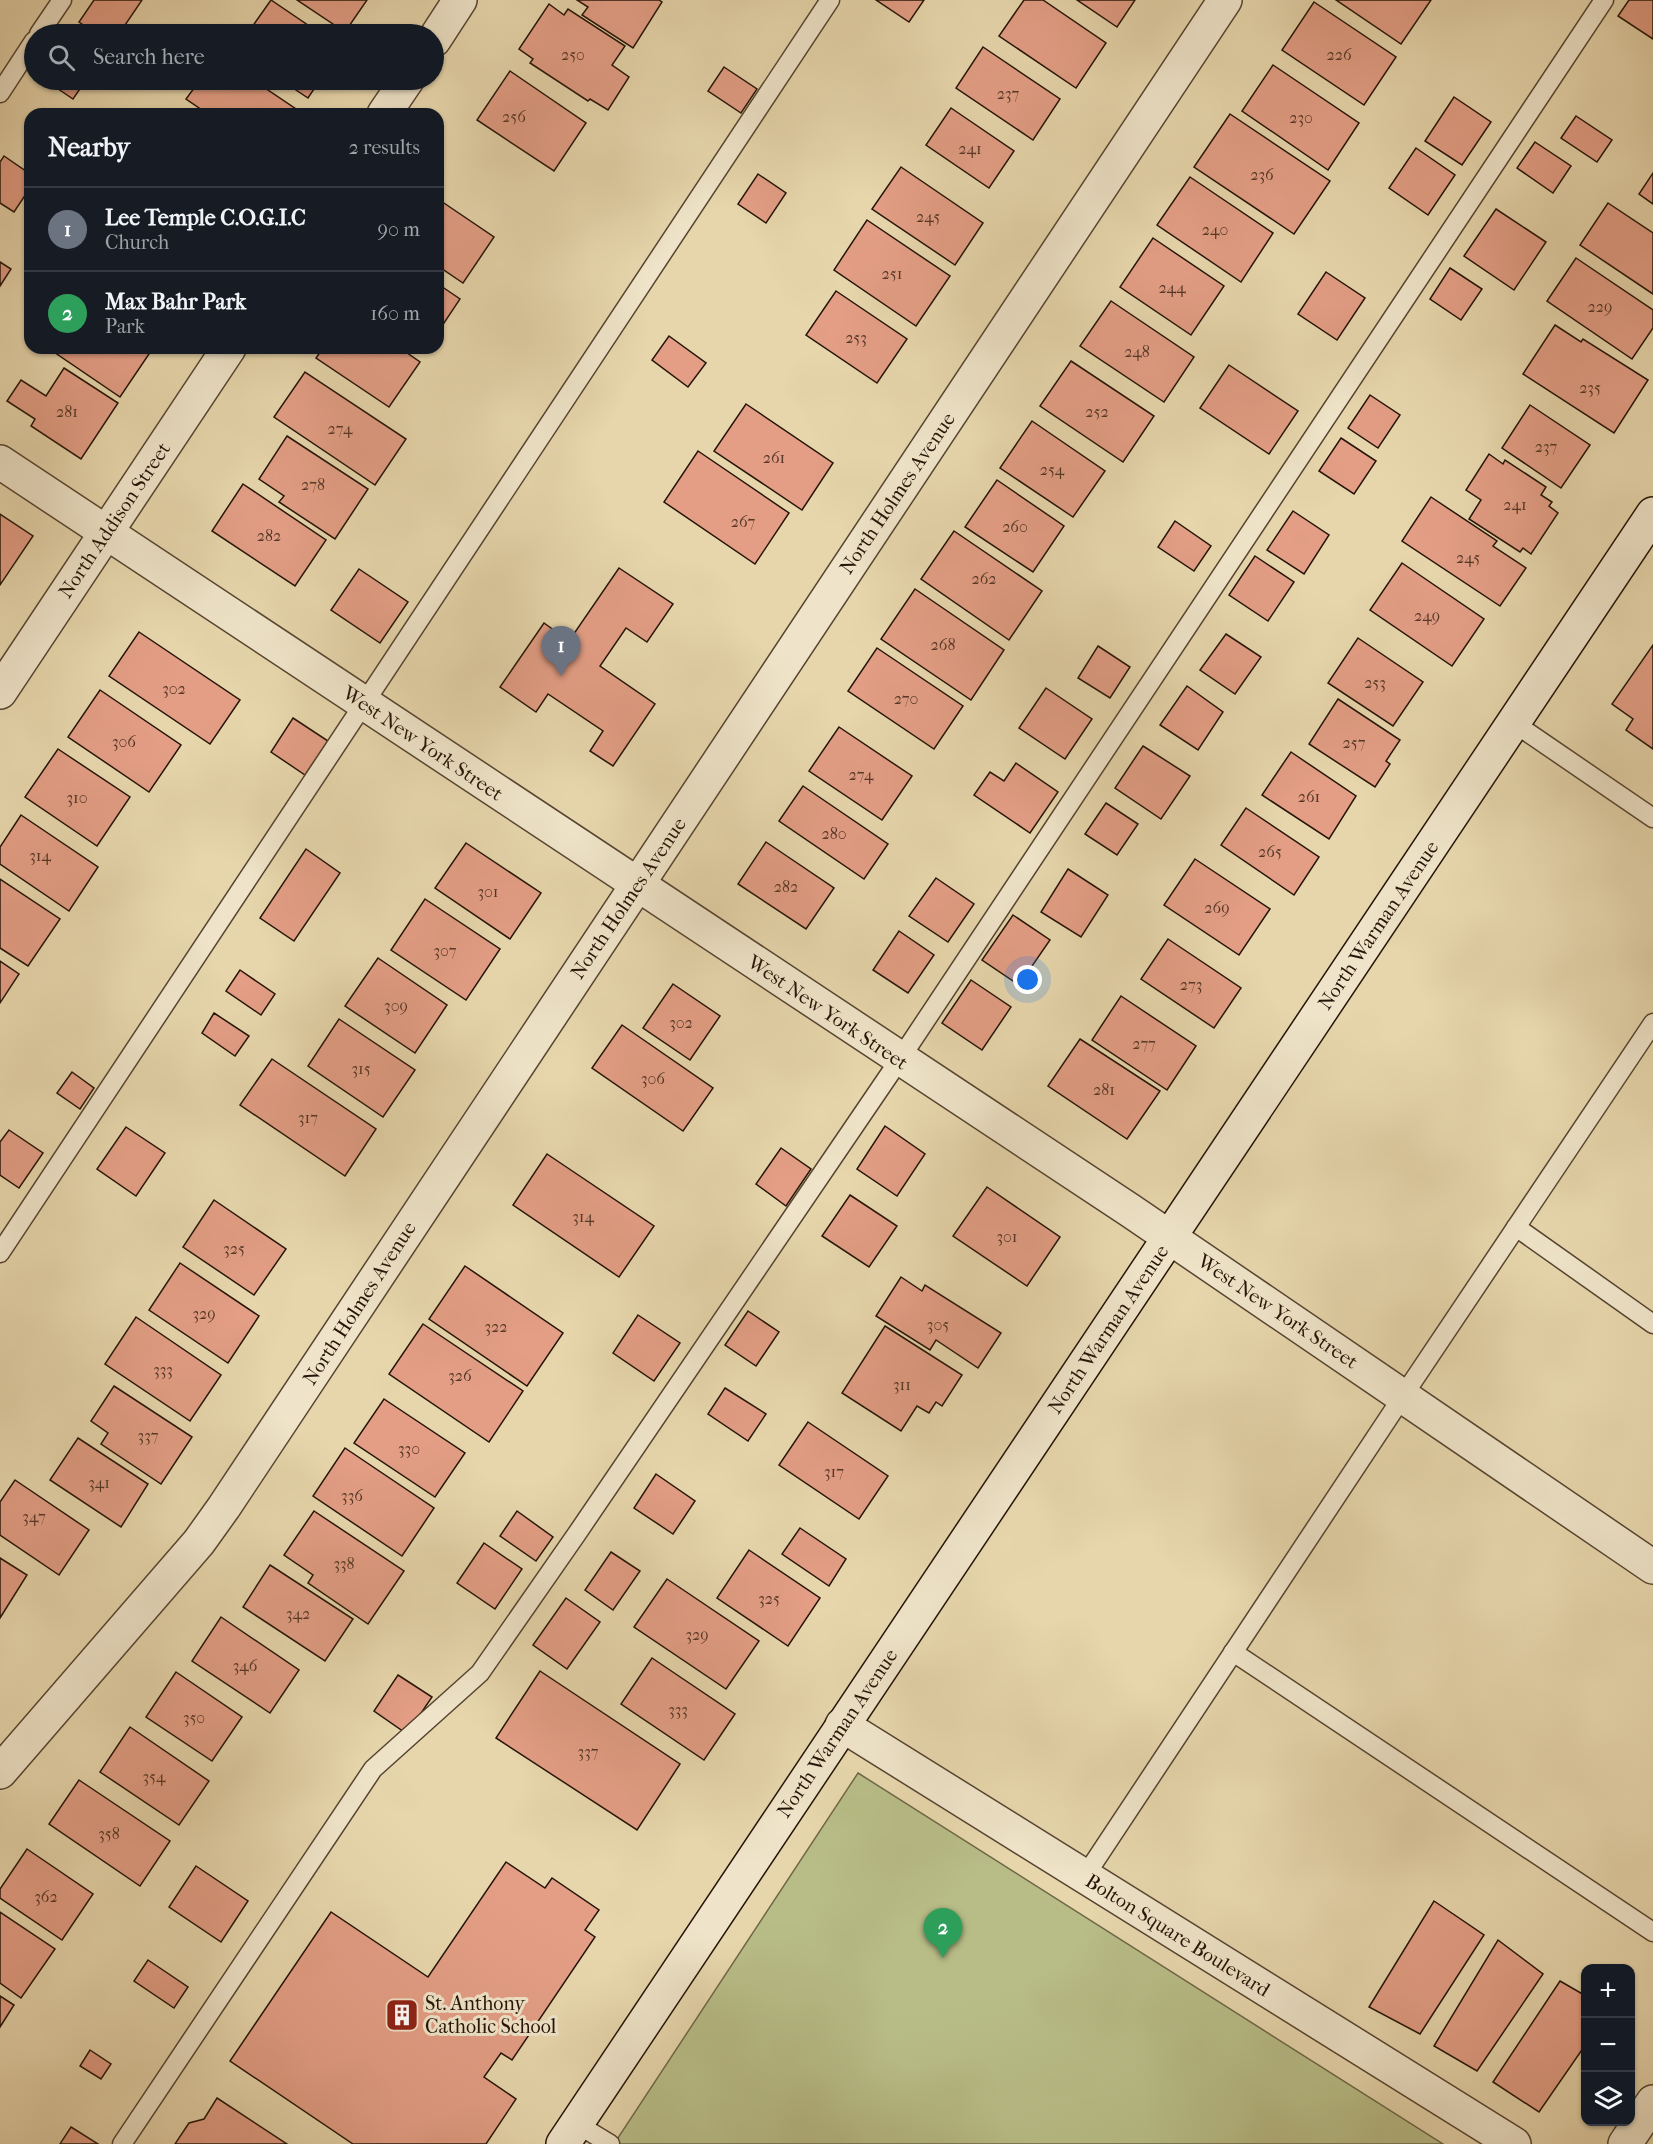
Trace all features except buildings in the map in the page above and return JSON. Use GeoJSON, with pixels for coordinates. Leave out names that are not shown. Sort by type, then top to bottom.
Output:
{"type":"FeatureCollection","features":[{"type":"Feature","properties":{"kind":"street"},"geometry":{"type":"LineString","coordinates":[[444,25],[460,0]]}},
{"type":"Feature","properties":{"kind":"street","name":"North Holmes Avenue"},"geometry":{"type":"LineString","coordinates":[[0,1772],[199,1542],[224,1508],[1225,0]]}},
{"type":"Feature","properties":{"kind":"street"},"geometry":{"type":"LineString","coordinates":[[388,108],[400,90]]}},
{"type":"Feature","properties":{"kind":"street","name":"North Addison Street"},"geometry":{"type":"LineString","coordinates":[[0,692],[225,354]]}},
{"type":"Feature","properties":{"kind":"street","name":"West New York Street"},"geometry":{"type":"LineString","coordinates":[[0,462],[1169,1237],[1653,1567]]}},
{"type":"Feature","properties":{"kind":"street","name":"North Warman Avenue"},"geometry":{"type":"LineString","coordinates":[[570,2134],[1653,514]]}},
{"type":"Feature","properties":{"kind":"street","name":"Bolton Square Boulevard"},"geometry":{"type":"LineString","coordinates":[[842,1725],[1514,2144]]}},
{"type":"Feature","properties":{"kind":"street"},"geometry":{"type":"LineString","coordinates":[[1625,2144],[1653,2102]]}},
{"type":"Feature","properties":{"kind":"lane"},"geometry":{"type":"LineString","coordinates":[[46,24],[62,0]]}},
{"type":"Feature","properties":{"kind":"lane"},"geometry":{"type":"LineString","coordinates":[[0,1253],[830,0]]}},
{"type":"Feature","properties":{"kind":"lane"},"geometry":{"type":"LineString","coordinates":[[122,2144],[374,1768],[480,1672],[576,1535],[900,1059],[1604,0]]}},
{"type":"Feature","properties":{"kind":"lane"},"geometry":{"type":"LineString","coordinates":[[0,93],[24,56]]}},
{"type":"Feature","properties":{"kind":"lane"},"geometry":{"type":"LineString","coordinates":[[1514,723],[1653,818]]}},
{"type":"Feature","properties":{"kind":"lane"},"geometry":{"type":"LineString","coordinates":[[1084,1876],[1653,1023]]}},
{"type":"Feature","properties":{"kind":"lane"},"geometry":{"type":"LineString","coordinates":[[1516,1227],[1653,1324]]}},
{"type":"Feature","properties":{"kind":"lane"},"geometry":{"type":"LineString","coordinates":[[1233,1652],[1653,1932]]}},
{"type":"Feature","properties":{"kind":"lane"},"geometry":{"type":"LineString","coordinates":[[570,2134],[610,2144]]}},
{"type":"Feature","properties":{"kind":"green space"},"geometry":{"type":"Polygon","coordinates":[[[858,1773],[1443,2144],[614,2144],[858,1773]]]}},
{"type":"Feature","properties":{"kind":"place","name":"Lee Temple C.O.G.I.C"},"geometry":{"type":"Point","coordinates":[561,676]}},
{"type":"Feature","properties":{"kind":"place","name":"Max Bahr Park"},"geometry":{"type":"Point","coordinates":[943,1958]}},
{"type":"Feature","properties":{"kind":"place","name":"St. Anthony Catholic School"},"geometry":{"type":"Point","coordinates":[402,2015]}}]}
